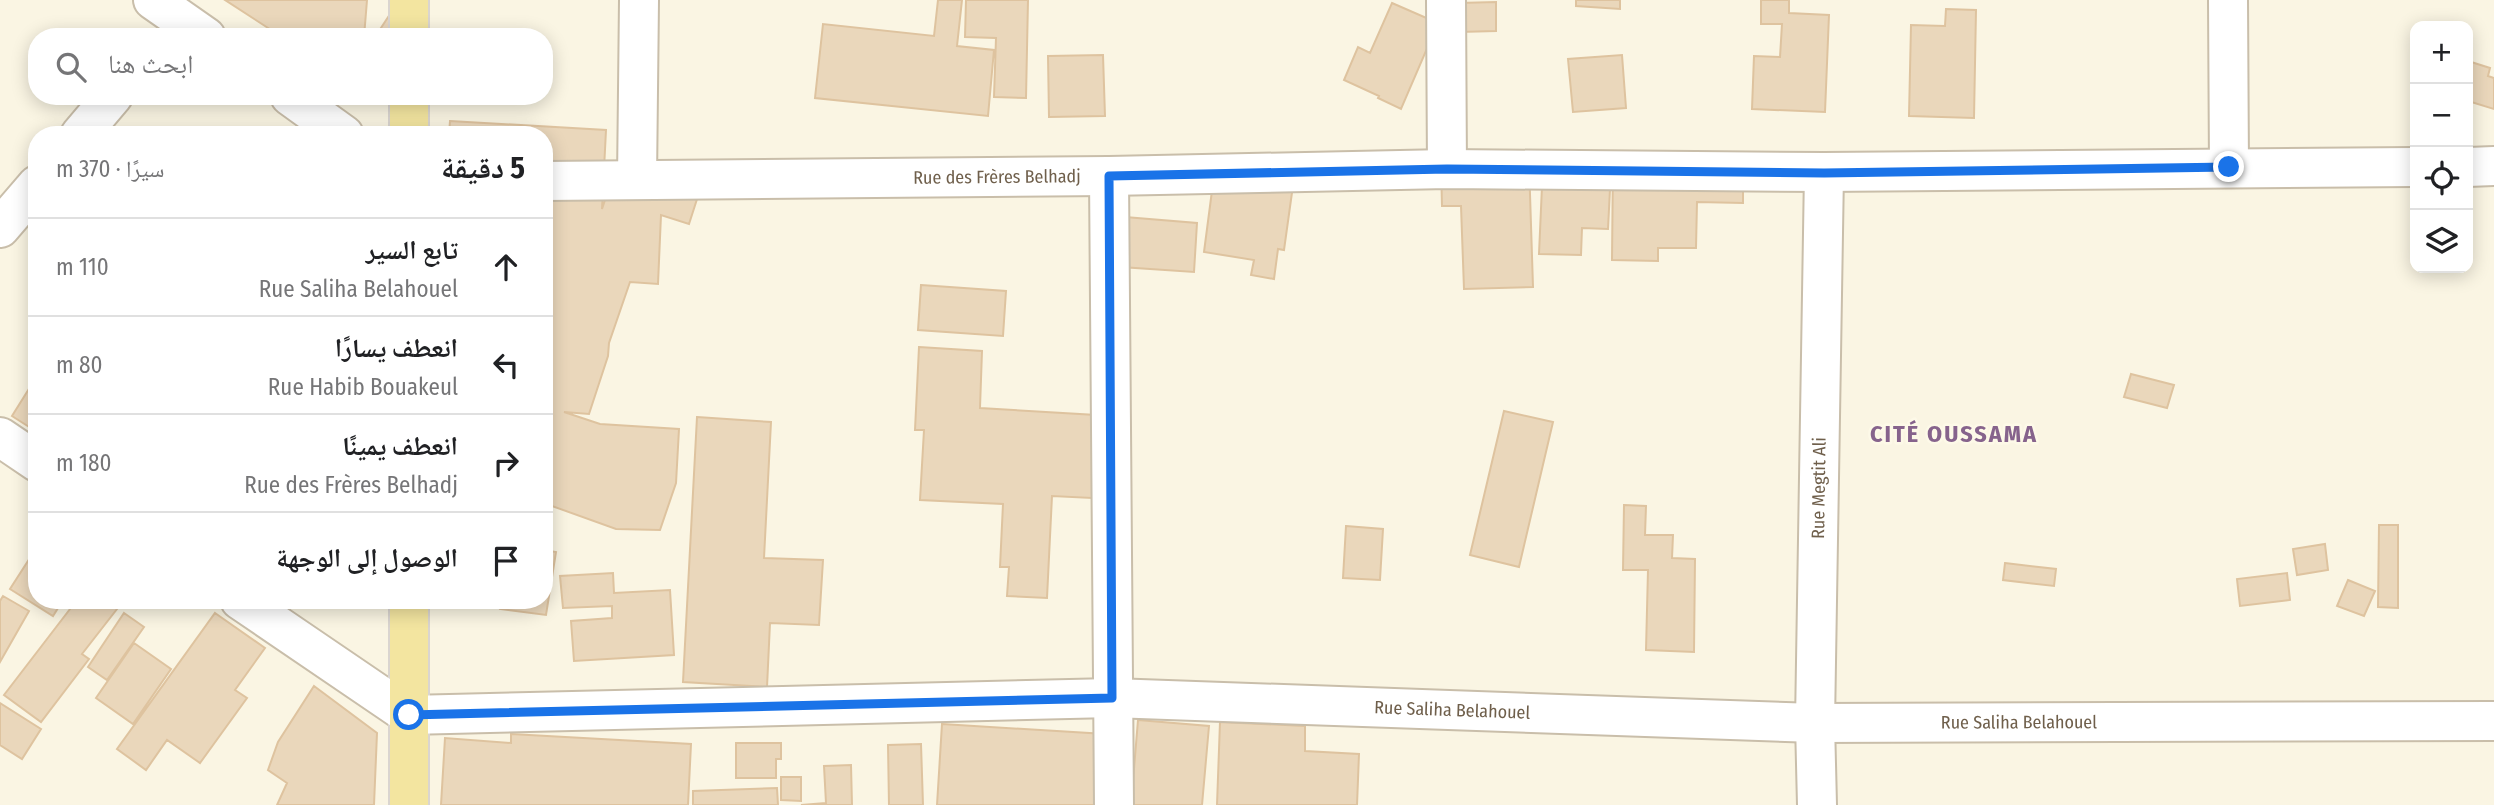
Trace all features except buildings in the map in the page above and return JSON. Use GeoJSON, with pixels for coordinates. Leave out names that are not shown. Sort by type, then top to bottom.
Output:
{"type":"FeatureCollection","features":[{"type":"Feature","properties":{"kind":"main road"},"geometry":{"type":"LineString","coordinates":[[409,0],[410,28]]}},
{"type":"Feature","properties":{"kind":"main road"},"geometry":{"type":"LineString","coordinates":[[410,105],[410,126]]}},
{"type":"Feature","properties":{"kind":"main road"},"geometry":{"type":"LineString","coordinates":[[409,805],[410,609]]}},
{"type":"Feature","properties":{"kind":"street"},"geometry":{"type":"LineString","coordinates":[[637,180],[639,0]]}},
{"type":"Feature","properties":{"kind":"street"},"geometry":{"type":"LineString","coordinates":[[1446,0],[1447,169]]}},
{"type":"Feature","properties":{"kind":"street"},"geometry":{"type":"LineString","coordinates":[[2228,0],[2229,167]]}},
{"type":"Feature","properties":{"kind":"street"},"geometry":{"type":"LineString","coordinates":[[88,126],[105,105]]}},
{"type":"Feature","properties":{"kind":"street"},"geometry":{"type":"LineString","coordinates":[[302,105],[332,126]]}},
{"type":"Feature","properties":{"kind":"street"},"geometry":{"type":"LineString","coordinates":[[2473,167],[2494,166]]}},
{"type":"Feature","properties":{"kind":"street","name":"Rue des Frères Belhadj"},"geometry":{"type":"LineString","coordinates":[[553,181],[1109,176],[1447,169],[1824,173],[2410,167]]}},
{"type":"Feature","properties":{"kind":"street","name":"Rue Megtit Ali"},"geometry":{"type":"LineString","coordinates":[[1817,805],[1815,723],[1824,173]]}},
{"type":"Feature","properties":{"kind":"street"},"geometry":{"type":"LineString","coordinates":[[1109,176],[1114,805]]}},
{"type":"Feature","properties":{"kind":"street"},"geometry":{"type":"LineString","coordinates":[[0,228],[28,195]]}},
{"type":"Feature","properties":{"kind":"street"},"geometry":{"type":"LineString","coordinates":[[0,437],[28,456]]}},
{"type":"Feature","properties":{"kind":"street"},"geometry":{"type":"LineString","coordinates":[[253,609],[409,715]]}},
{"type":"Feature","properties":{"kind":"street","name":"Rue Saliha Belahouel"},"geometry":{"type":"LineString","coordinates":[[409,715],[1112,698],[1815,723],[2494,721]]}},
{"type":"Feature","properties":{"kind":"district","name":"CITÉ OUSSAMA"},"geometry":{"type":"Point","coordinates":[1954,434]}},
{"type":"Feature","properties":{"kind":"route"},"geometry":{"type":"LineString","coordinates":[[409,715],[1112,698],[1109,176],[1447,169],[1824,173],[2229,167]]}}]}
